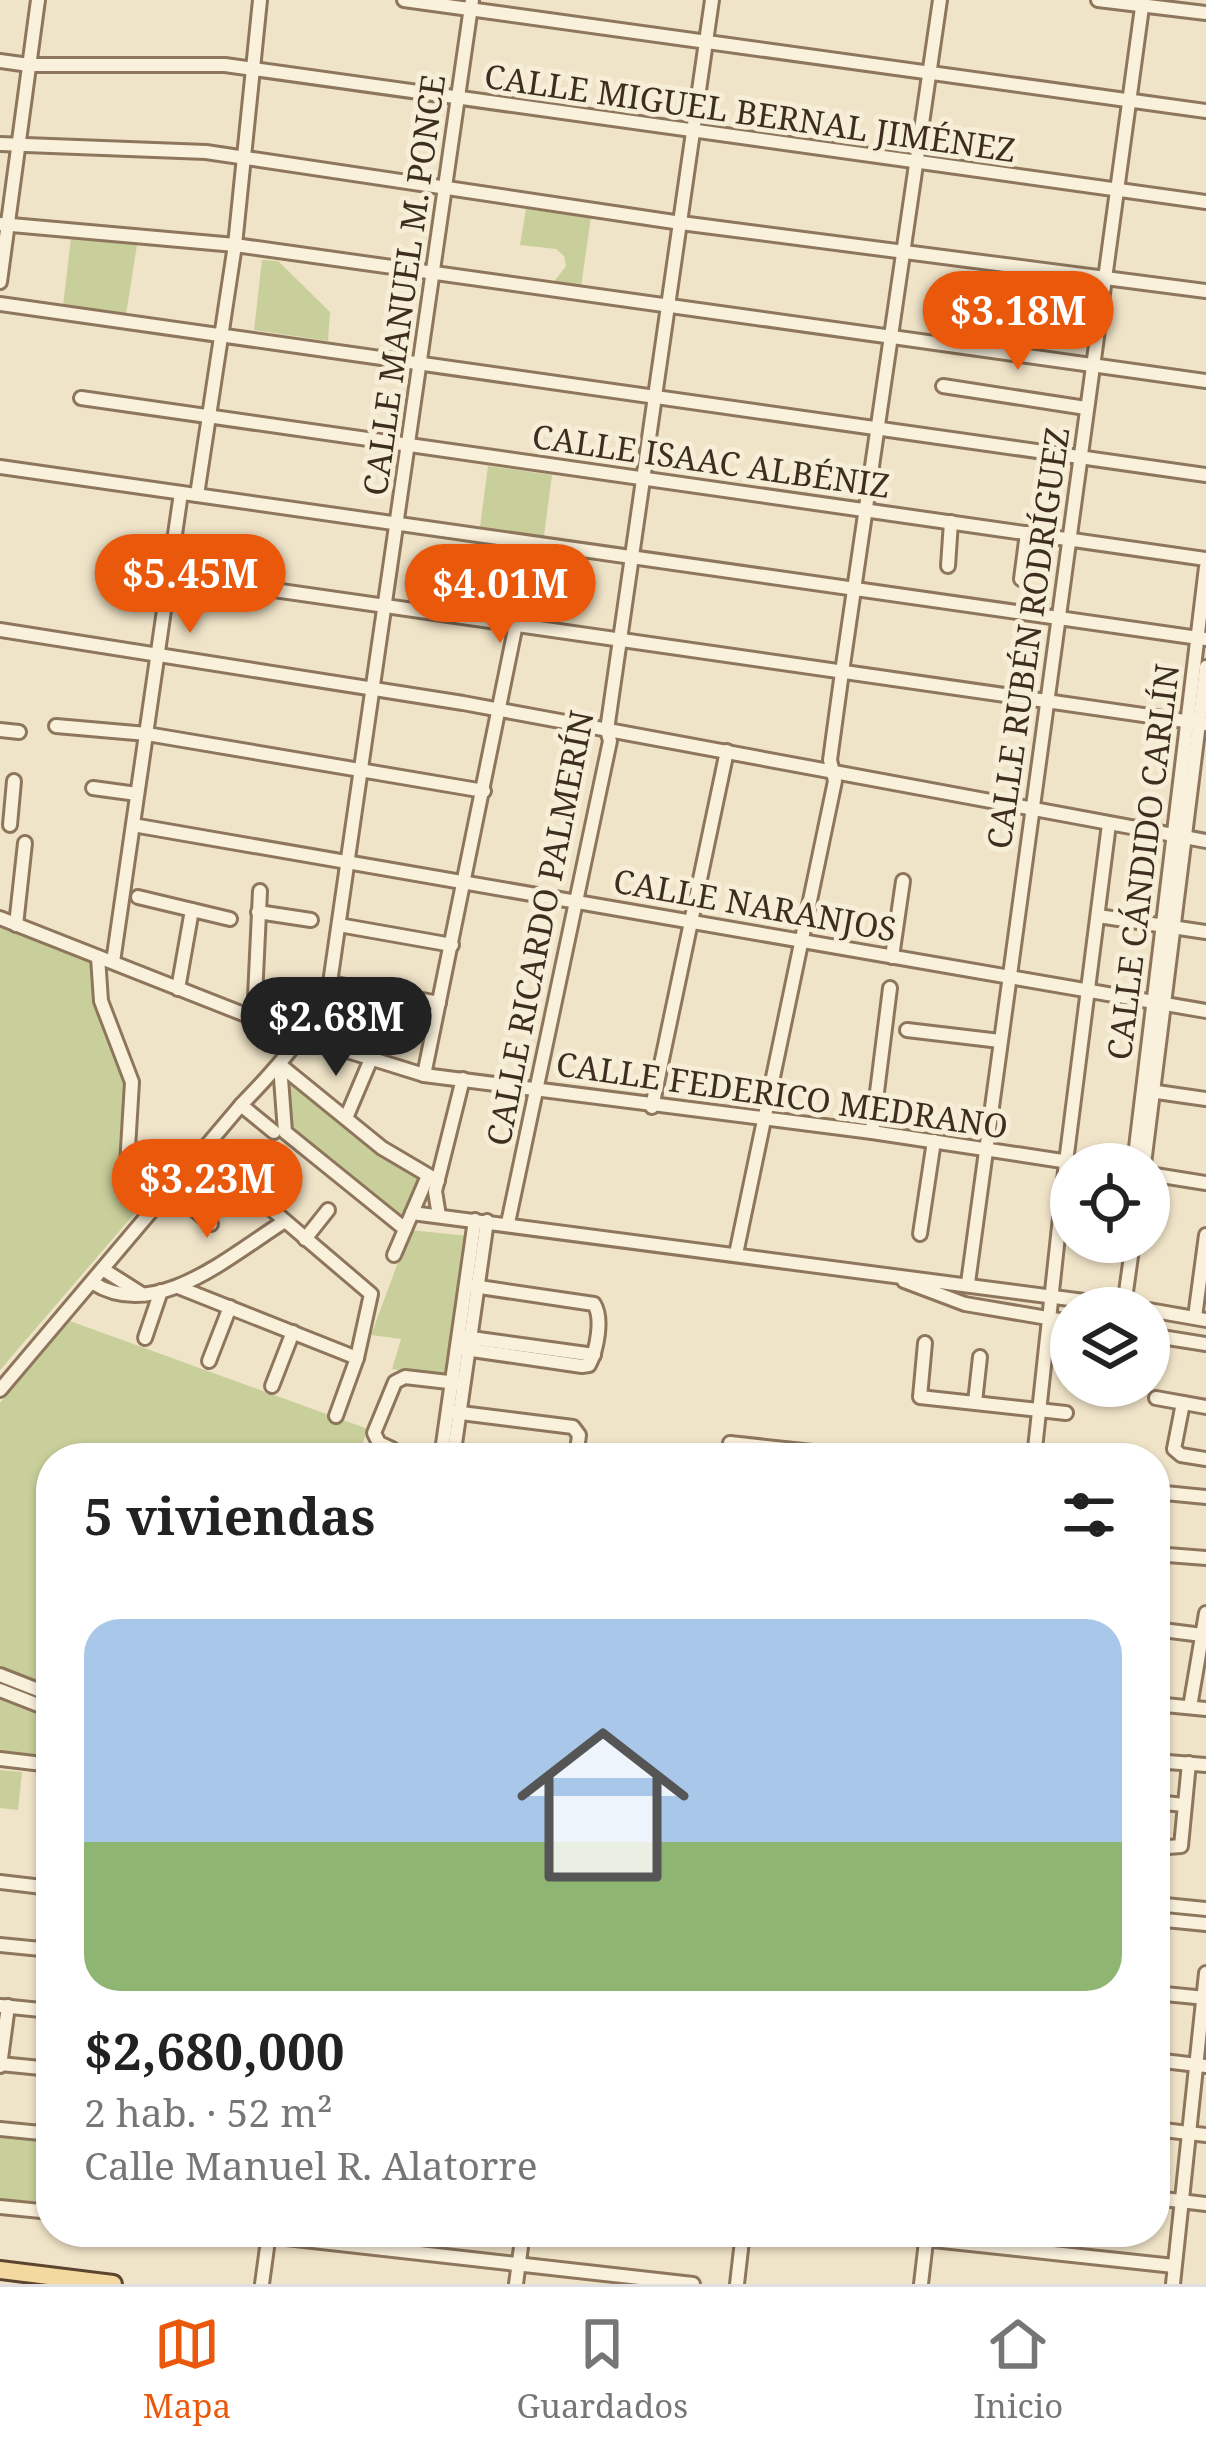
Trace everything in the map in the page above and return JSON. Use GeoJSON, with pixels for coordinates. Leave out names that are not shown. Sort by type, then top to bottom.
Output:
{"type":"FeatureCollection","features":[{"type":"Feature","properties":{"kind":"main road"},"geometry":{"type":"LineString","coordinates":[[0,2270],[113,2284]]}},
{"type":"Feature","properties":{"kind":"street"},"geometry":{"type":"LineString","coordinates":[[0,282],[4,225],[38,0]]}},
{"type":"Feature","properties":{"kind":"street"},"geometry":{"type":"LineString","coordinates":[[197,495],[235,245],[260,0]]}},
{"type":"Feature","properties":{"kind":"street"},"geometry":{"type":"LineString","coordinates":[[404,0],[471,5],[706,43],[1206,111]]}},
{"type":"Feature","properties":{"kind":"street","name":"CALLE RICARDO PALMERÍN"},"geometry":{"type":"LineString","coordinates":[[508,1223],[610,741],[607,730],[712,0]]}},
{"type":"Feature","properties":{"kind":"street"},"geometry":{"type":"LineString","coordinates":[[736,1254],[835,781],[830,760],[940,0]]}},
{"type":"Feature","properties":{"kind":"street"},"geometry":{"type":"LineString","coordinates":[[1098,0],[1206,13]]}},
{"type":"Feature","properties":{"kind":"street","name":"CALLE RUBÉN RODRÍGUEZ"},"geometry":{"type":"LineString","coordinates":[[968,1283],[1143,3]]}},
{"type":"Feature","properties":{"kind":"street","name":"CALLE MANUEL M. PONCE"},"geometry":{"type":"LineString","coordinates":[[0,1390],[280,1065],[314,1018],[330,983],[471,5]]}},
{"type":"Feature","properties":{"kind":"street","name":"CALLE MIGUEL BERNAL JIMÉNEZ"},"geometry":{"type":"LineString","coordinates":[[0,61],[226,65],[1206,202]]}},
{"type":"Feature","properties":{"kind":"street"},"geometry":{"type":"LineString","coordinates":[[0,143],[243,157],[681,223],[1206,291]]}},
{"type":"Feature","properties":{"kind":"street"},"geometry":{"type":"LineString","coordinates":[[4,225],[235,245],[1206,381]]}},
{"type":"Feature","properties":{"kind":"street"},"geometry":{"type":"LineString","coordinates":[[0,304],[1206,476]]}},
{"type":"Feature","properties":{"kind":"street"},"geometry":{"type":"LineString","coordinates":[[943,386],[1086,407]]}},
{"type":"Feature","properties":{"kind":"street","name":"CALLE ISAAC ALBÉNIZ"},"geometry":{"type":"LineString","coordinates":[[81,398],[1069,539],[1206,563]]}},
{"type":"Feature","properties":{"kind":"street"},"geometry":{"type":"LineString","coordinates":[[0,467],[1202,638]]}},
{"type":"Feature","properties":{"kind":"street"},"geometry":{"type":"LineString","coordinates":[[112,962],[182,493]]}},
{"type":"Feature","properties":{"kind":"street"},"geometry":{"type":"LineString","coordinates":[[948,566],[951,522]]}},
{"type":"Feature","properties":{"kind":"street"},"geometry":{"type":"LineString","coordinates":[[1021,579],[1027,533]]}},
{"type":"Feature","properties":{"kind":"street","name":"CALLE CÁNDIDO CARLÍN"},"geometry":{"type":"LineString","coordinates":[[1197,722],[1206,563]]}},
{"type":"Feature","properties":{"kind":"street"},"geometry":{"type":"LineString","coordinates":[[170,574],[1197,722]]}},
{"type":"Feature","properties":{"kind":"street"},"geometry":{"type":"LineString","coordinates":[[424,1075],[516,625]]}},
{"type":"Feature","properties":{"kind":"street"},"geometry":{"type":"LineString","coordinates":[[0,630],[500,710],[1206,841]]}},
{"type":"Feature","properties":{"kind":"street","name":"CALLE CÁNDIDO CARLÍN"},"geometry":{"type":"LineString","coordinates":[[1145,1143],[1167,927],[1206,667]]}},
{"type":"Feature","properties":{"kind":"street"},"geometry":{"type":"LineString","coordinates":[[56,726],[147,734],[484,791]]}},
{"type":"Feature","properties":{"kind":"street"},"geometry":{"type":"LineString","coordinates":[[0,730],[19,732]]}},
{"type":"Feature","properties":{"kind":"street"},"geometry":{"type":"LineString","coordinates":[[652,1107],[727,752]]}},
{"type":"Feature","properties":{"kind":"street"},"geometry":{"type":"LineString","coordinates":[[7,818],[14,781]]}},
{"type":"Feature","properties":{"kind":"street"},"geometry":{"type":"LineString","coordinates":[[92,788],[137,794]]}},
{"type":"Feature","properties":{"kind":"street"},"geometry":{"type":"LineString","coordinates":[[1068,1143],[1109,824]]}},
{"type":"Feature","properties":{"kind":"street","name":"CALLE NARANJOS"},"geometry":{"type":"LineString","coordinates":[[134,825],[1206,1011]]}},
{"type":"Feature","properties":{"kind":"street"},"geometry":{"type":"LineString","coordinates":[[16,925],[26,843]]}},
{"type":"Feature","properties":{"kind":"street"},"geometry":{"type":"LineString","coordinates":[[892,958],[904,881]]}},
{"type":"Feature","properties":{"kind":"street"},"geometry":{"type":"LineString","coordinates":[[254,1018],[260,891]]}},
{"type":"Feature","properties":{"kind":"street"},"geometry":{"type":"LineString","coordinates":[[138,897],[230,919]]}},
{"type":"Feature","properties":{"kind":"street"},"geometry":{"type":"LineString","coordinates":[[178,988],[192,910]]}},
{"type":"Feature","properties":{"kind":"street"},"geometry":{"type":"LineString","coordinates":[[258,912],[311,920]]}},
{"type":"Feature","properties":{"kind":"street"},"geometry":{"type":"LineString","coordinates":[[1098,916],[1206,932]]}},
{"type":"Feature","properties":{"kind":"street","name":"CALLE FEDERICO MEDRANO"},"geometry":{"type":"LineString","coordinates":[[0,918],[298,1036],[424,1075],[1050,1159]]}},
{"type":"Feature","properties":{"kind":"street"},"geometry":{"type":"LineString","coordinates":[[339,925],[452,944]]}},
{"type":"Feature","properties":{"kind":"street"},"geometry":{"type":"LineString","coordinates":[[98,956],[101,1001],[132,1082],[126,1182]]}},
{"type":"Feature","properties":{"kind":"street"},"geometry":{"type":"LineString","coordinates":[[330,983],[439,1004]]}},
{"type":"Feature","properties":{"kind":"street"},"geometry":{"type":"LineString","coordinates":[[872,1132],[890,988]]}},
{"type":"Feature","properties":{"kind":"street"},"geometry":{"type":"LineString","coordinates":[[908,1030],[1000,1040]]}},
{"type":"Feature","properties":{"kind":"street"},"geometry":{"type":"LineString","coordinates":[[346,1118],[370,1059]]}},
{"type":"Feature","properties":{"kind":"street"},"geometry":{"type":"LineString","coordinates":[[280,1065],[432,1180],[439,1216]]}},
{"type":"Feature","properties":{"kind":"street"},"geometry":{"type":"LineString","coordinates":[[280,1065],[285,1132],[405,1229]]}},
{"type":"Feature","properties":{"kind":"street"},"geometry":{"type":"LineString","coordinates":[[394,1255],[432,1180],[463,1079]]}},
{"type":"Feature","properties":{"kind":"street"},"geometry":{"type":"LineString","coordinates":[[1149,1091],[1206,1099]]}},
{"type":"Feature","properties":{"kind":"street","name":"CALLE CÁNDIDO CARLÍN"},"geometry":{"type":"LineString","coordinates":[[1138,1143],[1149,1091]]}},
{"type":"Feature","properties":{"kind":"street"},"geometry":{"type":"LineString","coordinates":[[241,1105],[274,1132]]}},
{"type":"Feature","properties":{"kind":"street"},"geometry":{"type":"LineString","coordinates":[[920,1234],[934,1141]]}},
{"type":"Feature","properties":{"kind":"street"},"geometry":{"type":"LineString","coordinates":[[206,1146],[254,1184]]}},
{"type":"Feature","properties":{"kind":"street"},"geometry":{"type":"LineString","coordinates":[[1170,1178],[1206,1184]]}},
{"type":"Feature","properties":{"kind":"street"},"geometry":{"type":"LineString","coordinates":[[171,1189],[211,1224]]}},
{"type":"Feature","properties":{"kind":"street"},"geometry":{"type":"LineString","coordinates":[[262,1202],[370,1291],[357,1358],[336,1416]]}},
{"type":"Feature","properties":{"kind":"street"},"geometry":{"type":"LineString","coordinates":[[305,1239],[328,1210]]}},
{"type":"Feature","properties":{"kind":"street"},"geometry":{"type":"LineString","coordinates":[[412,1213],[902,1280],[964,1304],[1048,1318]]}},
{"type":"Feature","properties":{"kind":"street"},"geometry":{"type":"LineString","coordinates":[[445,1443],[459,1384],[481,1220]]}},
{"type":"Feature","properties":{"kind":"street"},"geometry":{"type":"LineString","coordinates":[[93,1283],[116,1295],[143,1295],[178,1286],[285,1221]]}},
{"type":"Feature","properties":{"kind":"street"},"geometry":{"type":"LineString","coordinates":[[1170,1314],[1200,1319],[1206,1235]]}},
{"type":"Feature","properties":{"kind":"street"},"geometry":{"type":"LineString","coordinates":[[104,1270],[143,1295]]}},
{"type":"Feature","properties":{"kind":"street"},"geometry":{"type":"LineString","coordinates":[[902,1280],[930,1278],[1050,1294]]}},
{"type":"Feature","properties":{"kind":"street"},"geometry":{"type":"LineString","coordinates":[[464,1343],[582,1366],[589,1365],[594,1354],[599,1313],[595,1304],[472,1285]]}},
{"type":"Feature","properties":{"kind":"street"},"geometry":{"type":"LineString","coordinates":[[178,1286],[357,1358]]}},
{"type":"Feature","properties":{"kind":"street"},"geometry":{"type":"LineString","coordinates":[[146,1338],[161,1291]]}},
{"type":"Feature","properties":{"kind":"street"},"geometry":{"type":"LineString","coordinates":[[1036,1443],[1050,1306]]}},
{"type":"Feature","properties":{"kind":"street"},"geometry":{"type":"LineString","coordinates":[[209,1361],[230,1307]]}},
{"type":"Feature","properties":{"kind":"street"},"geometry":{"type":"LineString","coordinates":[[272,1385],[292,1332]]}},
{"type":"Feature","properties":{"kind":"street"},"geometry":{"type":"LineString","coordinates":[[1170,1338],[1206,1344]]}},
{"type":"Feature","properties":{"kind":"street"},"geometry":{"type":"LineString","coordinates":[[925,1343],[919,1395],[1066,1414]]}},
{"type":"Feature","properties":{"kind":"street"},"geometry":{"type":"LineString","coordinates":[[976,1402],[980,1357]]}},
{"type":"Feature","properties":{"kind":"street"},"geometry":{"type":"LineString","coordinates":[[379,1443],[374,1433],[394,1382],[405,1377],[459,1384]]}},
{"type":"Feature","properties":{"kind":"street"},"geometry":{"type":"LineString","coordinates":[[1170,1401],[1206,1407]]}},
{"type":"Feature","properties":{"kind":"street"},"geometry":{"type":"LineString","coordinates":[[1183,1403],[1173,1447],[1176,1452],[1206,1459]]}},
{"type":"Feature","properties":{"kind":"street"},"geometry":{"type":"LineString","coordinates":[[453,1443],[454,1412]]}},
{"type":"Feature","properties":{"kind":"street"},"geometry":{"type":"LineString","coordinates":[[454,1412],[573,1427],[578,1443]]}},
{"type":"Feature","properties":{"kind":"street"},"geometry":{"type":"LineString","coordinates":[[1170,1493],[1206,1497]]}},
{"type":"Feature","properties":{"kind":"street"},"geometry":{"type":"LineString","coordinates":[[1170,1557],[1206,1558]]}},
{"type":"Feature","properties":{"kind":"street"},"geometry":{"type":"LineString","coordinates":[[1190,1707],[1206,1613]]}},
{"type":"Feature","properties":{"kind":"street"},"geometry":{"type":"LineString","coordinates":[[1170,1631],[1202,1635]]}},
{"type":"Feature","properties":{"kind":"street"},"geometry":{"type":"LineString","coordinates":[[0,1675],[36,1689]]}},
{"type":"Feature","properties":{"kind":"street"},"geometry":{"type":"LineString","coordinates":[[0,1690],[36,1704]]}},
{"type":"Feature","properties":{"kind":"street"},"geometry":{"type":"LineString","coordinates":[[1170,1705],[1206,1709]]}},
{"type":"Feature","properties":{"kind":"street"},"geometry":{"type":"LineString","coordinates":[[0,1759],[36,1763]]}},
{"type":"Feature","properties":{"kind":"street"},"geometry":{"type":"LineString","coordinates":[[1170,1762],[1206,1765]]}},
{"type":"Feature","properties":{"kind":"street"},"geometry":{"type":"LineString","coordinates":[[1170,1847],[1181,1846],[1190,1763]]}},
{"type":"Feature","properties":{"kind":"street"},"geometry":{"type":"LineString","coordinates":[[1170,1804],[1184,1805]]}},
{"type":"Feature","properties":{"kind":"street"},"geometry":{"type":"LineString","coordinates":[[0,1882],[36,1886]]}},
{"type":"Feature","properties":{"kind":"street"},"geometry":{"type":"LineString","coordinates":[[1170,1905],[1206,1909]]}},
{"type":"Feature","properties":{"kind":"street"},"geometry":{"type":"LineString","coordinates":[[1170,1920],[1206,1924]]}},
{"type":"Feature","properties":{"kind":"street"},"geometry":{"type":"LineString","coordinates":[[0,1945],[36,1949]]}},
{"type":"Feature","properties":{"kind":"street"},"geometry":{"type":"LineString","coordinates":[[1173,2284],[1201,2065],[1206,1973]]}},
{"type":"Feature","properties":{"kind":"street"},"geometry":{"type":"LineString","coordinates":[[1170,1995],[1204,1998]]}},
{"type":"Feature","properties":{"kind":"street"},"geometry":{"type":"LineString","coordinates":[[36,2009],[4,2006],[0,2065],[36,2068]]}},
{"type":"Feature","properties":{"kind":"street"},"geometry":{"type":"LineString","coordinates":[[1170,2062],[1201,2065]]}},
{"type":"Feature","properties":{"kind":"street"},"geometry":{"type":"LineString","coordinates":[[0,2128],[36,2132]]}},
{"type":"Feature","properties":{"kind":"street"},"geometry":{"type":"LineString","coordinates":[[1170,2131],[1206,2134]]}},
{"type":"Feature","properties":{"kind":"street"},"geometry":{"type":"LineString","coordinates":[[1170,2200],[1206,2204]]}},
{"type":"Feature","properties":{"kind":"street"},"geometry":{"type":"LineString","coordinates":[[0,2207],[36,2211]]}},
{"type":"Feature","properties":{"kind":"street"},"geometry":{"type":"LineString","coordinates":[[262,2284],[267,2247]]}},
{"type":"Feature","properties":{"kind":"street"},"geometry":{"type":"LineString","coordinates":[[381,2247],[694,2284]]}},
{"type":"Feature","properties":{"kind":"street"},"geometry":{"type":"LineString","coordinates":[[516,2284],[521,2247]]}},
{"type":"Feature","properties":{"kind":"street"},"geometry":{"type":"LineString","coordinates":[[736,2284],[741,2247]]}},
{"type":"Feature","properties":{"kind":"street"},"geometry":{"type":"LineString","coordinates":[[921,2284],[926,2247]]}},
{"type":"Feature","properties":{"kind":"street"},"geometry":{"type":"LineString","coordinates":[[1023,2247],[1174,2266]]}},
{"type":"Feature","properties":{"kind":"green space"},"geometry":{"type":"Polygon","coordinates":[[[526,209],[591,217],[581,287],[553,283],[566,266],[556,249],[520,245],[526,209]]]}},
{"type":"Feature","properties":{"kind":"green space"},"geometry":{"type":"Polygon","coordinates":[[[71,238],[137,245],[126,315],[63,306],[71,238]]]}},
{"type":"Feature","properties":{"kind":"green space"},"geometry":{"type":"Polygon","coordinates":[[[262,260],[278,261],[330,312],[328,341],[254,330],[262,260]]]}},
{"type":"Feature","properties":{"kind":"green space"},"geometry":{"type":"Polygon","coordinates":[[[488,466],[552,475],[544,536],[480,527],[488,466]]]}},
{"type":"Feature","properties":{"kind":"green space"},"geometry":{"type":"Polygon","coordinates":[[[0,926],[94,962],[129,1086],[117,1188],[153,1192],[0,1370],[0,926]]]}},
{"type":"Feature","properties":{"kind":"green space"},"geometry":{"type":"Polygon","coordinates":[[[284,1076],[406,1171],[419,1175],[403,1222],[287,1131],[284,1076]]]}},
{"type":"Feature","properties":{"kind":"green space"},"geometry":{"type":"Polygon","coordinates":[[[410,1230],[469,1236],[450,1377],[392,1369],[401,1339],[371,1335],[410,1230]]]}},
{"type":"Feature","properties":{"kind":"green space"},"geometry":{"type":"Polygon","coordinates":[[[70,1321],[368,1429],[363,1443],[36,1443],[36,1680],[0,1666],[0,1403],[70,1321]]]}},
{"type":"Feature","properties":{"kind":"green space"},"geometry":{"type":"Polygon","coordinates":[[[0,1700],[36,1714],[36,1756],[0,1751],[0,1700]]]}},
{"type":"Feature","properties":{"kind":"green space"},"geometry":{"type":"Polygon","coordinates":[[[0,1770],[22,1772],[18,1810],[0,1808],[0,1770]]]}},
{"type":"Feature","properties":{"kind":"green space"},"geometry":{"type":"Polygon","coordinates":[[[0,2132],[36,2136],[36,2204],[0,2199],[0,2132]]]}}]}
